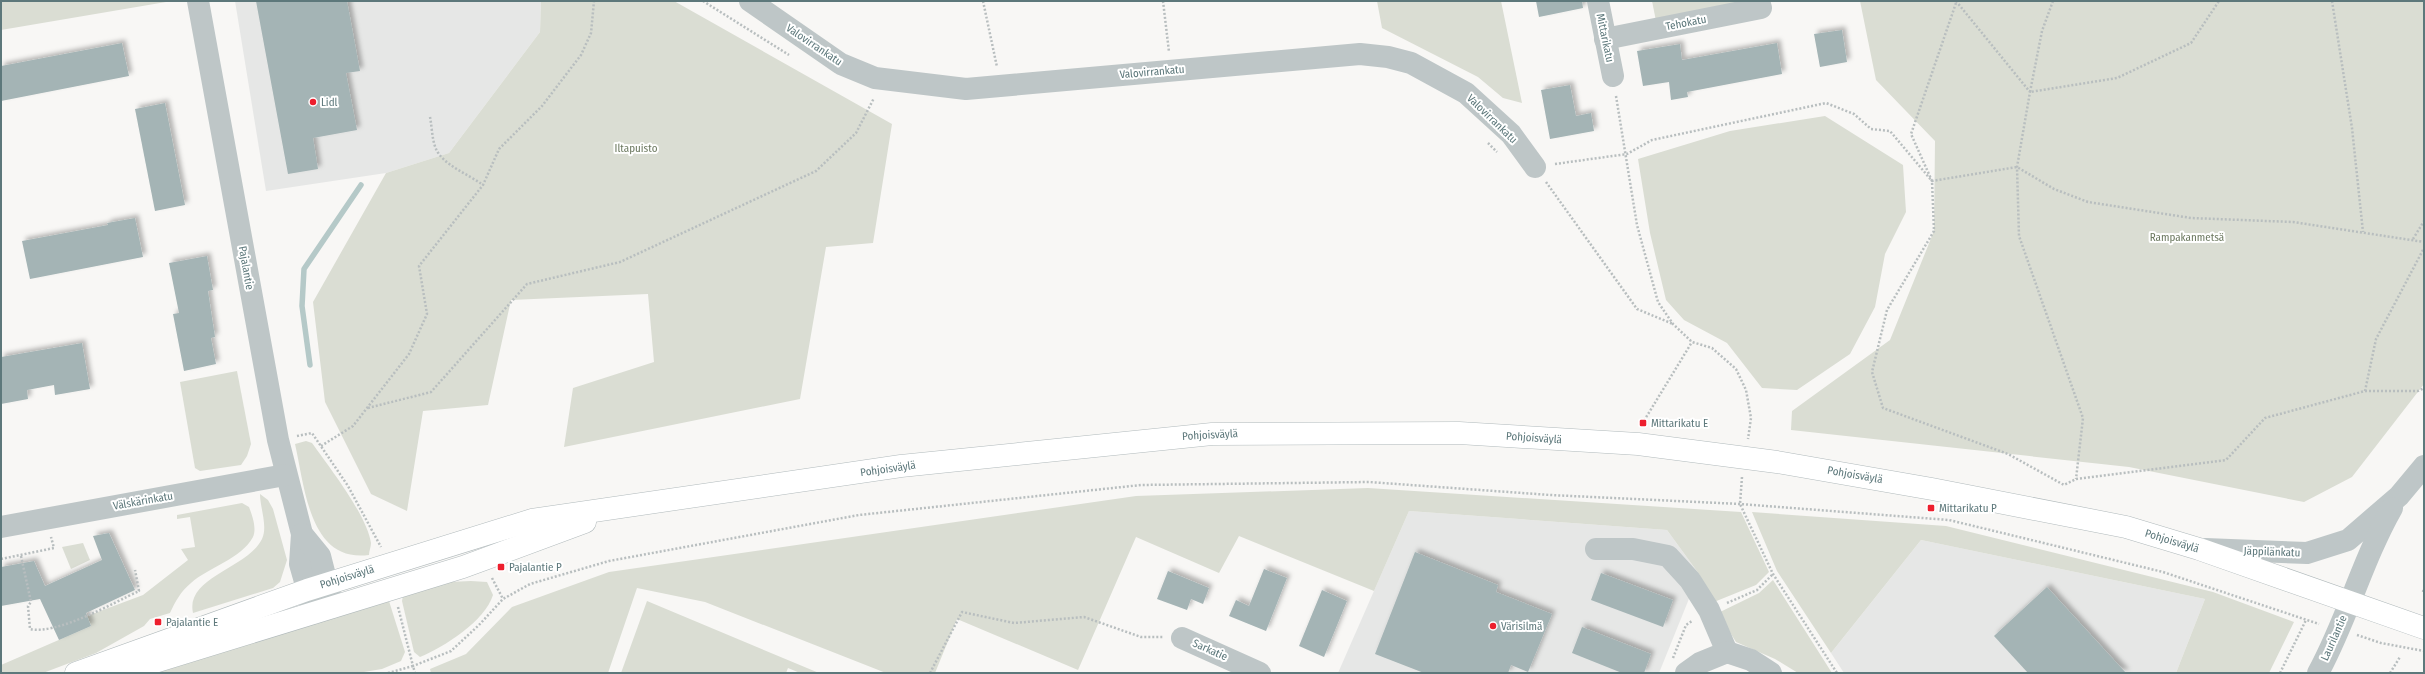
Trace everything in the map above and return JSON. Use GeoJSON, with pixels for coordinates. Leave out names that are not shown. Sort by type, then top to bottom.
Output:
{"type":"FeatureCollection","features":[{"type":"Feature","properties":{"kind":"main road","name":"Pohjoisväylä"},"geometry":{"type":"LineString","coordinates":[[76,673],[317,587],[532,520],[624,508],[901,466],[1212,434],[1459,433],[1638,444],[1777,462],[1940,490],[2126,527],[2199,549],[2424,628]]}},
{"type":"Feature","properties":{"kind":"main road","name":"Pohjoisväylä"},"geometry":{"type":"LineString","coordinates":[[117,673],[463,567],[624,508]]}},
{"type":"Feature","properties":{"kind":"street","name":"Pajalantie"},"geometry":{"type":"LineString","coordinates":[[198,1],[285,475],[302,534],[300,564],[317,587],[324,610]]}},
{"type":"Feature","properties":{"kind":"street","name":"Valovirrankatu"},"geometry":{"type":"LineString","coordinates":[[750,1],[841,64],[875,78],[966,89],[1360,54],[1388,57],[1411,63],[1466,93],[1511,134],[1535,167]]}},
{"type":"Feature","properties":{"kind":"street","name":"Mittarikatu"},"geometry":{"type":"LineString","coordinates":[[1598,1],[1613,76]]}},
{"type":"Feature","properties":{"kind":"street","name":"Tehokatu"},"geometry":{"type":"LineString","coordinates":[[1605,39],[1761,8],[1759,1]]}},
{"type":"Feature","properties":{"kind":"street","name":"Jäppilänkatu"},"geometry":{"type":"LineString","coordinates":[[2199,549],[2307,553],[2348,540],[2399,496],[2424,466]]}},
{"type":"Feature","properties":{"kind":"street","name":"Välskärinkatu"},"geometry":{"type":"LineString","coordinates":[[1,527],[285,475]]}},
{"type":"Feature","properties":{"kind":"street","name":"Jäppilänkatu"},"geometry":{"type":"LineString","coordinates":[[2350,602],[2376,536],[2399,496]]}},
{"type":"Feature","properties":{"kind":"street"},"geometry":{"type":"LineString","coordinates":[[1596,549],[1633,549],[1668,556],[1690,580],[1709,610],[1720,655]]}},
{"type":"Feature","properties":{"kind":"street","name":"Laurilantie"},"geometry":{"type":"LineString","coordinates":[[2318,673],[2350,602]]}},
{"type":"Feature","properties":{"kind":"street","name":"Sarkatie"},"geometry":{"type":"LineString","coordinates":[[1182,638],[1260,673]]}},
{"type":"Feature","properties":{"kind":"street"},"geometry":{"type":"LineString","coordinates":[[1679,666],[1720,655],[1751,660],[1771,673]]}},
{"type":"Feature","properties":{"kind":"path"},"geometry":{"type":"LineString","coordinates":[[322,446],[353,426],[409,354],[427,314],[419,266],[483,185],[499,149],[542,106],[581,55],[591,33],[594,1]]}},
{"type":"Feature","properties":{"kind":"path"},"geometry":{"type":"LineString","coordinates":[[983,1],[1002,86]]}},
{"type":"Feature","properties":{"kind":"path"},"geometry":{"type":"LineString","coordinates":[[1163,1],[1171,71]]}},
{"type":"Feature","properties":{"kind":"path"},"geometry":{"type":"LineString","coordinates":[[2053,1],[2042,31],[2017,167],[2019,236],[2083,418],[2076,479]]}},
{"type":"Feature","properties":{"kind":"path"},"geometry":{"type":"LineString","coordinates":[[2030,92],[2117,78],[2191,43],[2219,1]]}},
{"type":"Feature","properties":{"kind":"path"},"geometry":{"type":"LineString","coordinates":[[2332,1],[2352,128],[2363,232]]}},
{"type":"Feature","properties":{"kind":"path"},"geometry":{"type":"LineString","coordinates":[[1956,2],[2030,92]]}},
{"type":"Feature","properties":{"kind":"path"},"geometry":{"type":"LineString","coordinates":[[1956,2],[1911,134],[1932,181],[1934,231],[1888,310],[1872,372],[1883,408],[2008,454],[2064,485],[2076,479],[2226,460],[2265,418],[2365,391],[2418,391],[2424,388]]}},
{"type":"Feature","properties":{"kind":"path"},"geometry":{"type":"LineString","coordinates":[[1613,76],[1627,154],[1637,225],[1658,302],[1673,324],[1692,342],[1712,348],[1736,369],[1746,390],[1751,418],[1748,444]]}},
{"type":"Feature","properties":{"kind":"path"},"geometry":{"type":"LineString","coordinates":[[368,408],[431,392],[527,284],[620,262],[816,170],[856,133],[874,98]]}},
{"type":"Feature","properties":{"kind":"path"},"geometry":{"type":"LineString","coordinates":[[1673,324],[1637,309],[1535,167],[1627,154],[1652,140],[1826,103],[1854,114],[1870,129],[1890,131],[1932,181]]}},
{"type":"Feature","properties":{"kind":"path"},"geometry":{"type":"LineString","coordinates":[[430,117],[436,148],[446,163],[464,171],[483,185]]}},
{"type":"Feature","properties":{"kind":"path"},"geometry":{"type":"LineString","coordinates":[[1932,181],[2017,167],[2054,189],[2088,202],[2191,218],[2293,222],[2413,239],[2424,242]]}},
{"type":"Feature","properties":{"kind":"path"},"geometry":{"type":"LineString","coordinates":[[2413,239],[2424,221]]}},
{"type":"Feature","properties":{"kind":"path"},"geometry":{"type":"LineString","coordinates":[[2365,391],[2376,339],[2424,248]]}},
{"type":"Feature","properties":{"kind":"path"},"geometry":{"type":"LineString","coordinates":[[1638,444],[1643,423],[1692,342]]}},
{"type":"Feature","properties":{"kind":"path"},"geometry":{"type":"LineString","coordinates":[[312,433],[348,486],[382,548]]}},
{"type":"Feature","properties":{"kind":"path"},"geometry":{"type":"LineString","coordinates":[[1742,475],[1740,504],[1773,574],[1837,673]]}},
{"type":"Feature","properties":{"kind":"path"},"geometry":{"type":"LineString","coordinates":[[388,673],[413,666],[451,650],[503,598],[530,584],[609,560],[859,515],[1141,485],[1369,482],[1550,495],[1740,504],[1963,521],[2163,572],[2306,620],[2381,643],[2424,651]]}},
{"type":"Feature","properties":{"kind":"path"},"geometry":{"type":"LineString","coordinates":[[1,559],[54,548],[50,534]]}},
{"type":"Feature","properties":{"kind":"path"},"geometry":{"type":"LineString","coordinates":[[21,556],[31,602],[28,606],[30,629],[38,630],[54,629],[139,591],[135,570]]}},
{"type":"Feature","properties":{"kind":"path"},"geometry":{"type":"LineString","coordinates":[[490,574],[503,598]]}},
{"type":"Feature","properties":{"kind":"path"},"geometry":{"type":"LineString","coordinates":[[1679,666],[1686,625],[1709,610],[1756,590],[1773,574]]}},
{"type":"Feature","properties":{"kind":"path"},"geometry":{"type":"LineString","coordinates":[[2422,592],[2424,588]]}},
{"type":"Feature","properties":{"kind":"path"},"geometry":{"type":"LineString","coordinates":[[396,600],[415,673]]}},
{"type":"Feature","properties":{"kind":"path"},"geometry":{"type":"LineString","coordinates":[[930,673],[962,612],[1014,623],[1084,617],[1141,637],[1182,638]]}},
{"type":"Feature","properties":{"kind":"path"},"geometry":{"type":"LineString","coordinates":[[2280,673],[2306,620]]}},
{"type":"Feature","properties":{"kind":"path"},"geometry":{"type":"LineString","coordinates":[[2390,673],[2400,657]]}},
{"type":"Feature","properties":{"kind":"shaded area"},"geometry":{"type":"Polygon","coordinates":[[[235,1],[541,1],[540,32],[449,153],[386,173],[266,191],[235,1]]]}},
{"type":"Feature","properties":{"kind":"shaded area"},"geometry":{"type":"Polygon","coordinates":[[[1409,511],[1667,530],[1699,574],[1659,673],[1338,673],[1409,511]]]}},
{"type":"Feature","properties":{"kind":"shaded area"},"geometry":{"type":"Polygon","coordinates":[[[1921,540],[2205,599],[2176,673],[1844,673],[1831,653],[1921,540]]]}},
{"type":"Feature","properties":{"kind":"green space"},"geometry":{"type":"Polygon","coordinates":[[[1,1],[166,1],[166,2],[1,30],[1,1]]]}},
{"type":"Feature","properties":{"kind":"green space","name":"Iltapuisto"},"geometry":{"type":"Polygon","coordinates":[[[541,1],[674,1],[892,124],[873,243],[826,247],[800,399],[564,447],[573,388],[654,362],[648,294],[511,300],[488,405],[423,411],[407,511],[371,494],[325,402],[313,302],[386,173],[449,153],[540,32],[541,1]]]}},
{"type":"Feature","properties":{"kind":"green space"},"geometry":{"type":"Polygon","coordinates":[[[1377,1],[1501,1],[1522,103],[1503,98],[1478,77],[1382,28],[1377,1]]]}},
{"type":"Feature","properties":{"kind":"green space"},"geometry":{"type":"Polygon","coordinates":[[[1652,1],[1749,1],[1656,21],[1652,1]]]}},
{"type":"Feature","properties":{"kind":"green space","name":"Rampakanmetsä"},"geometry":{"type":"Polygon","coordinates":[[[1860,1],[2424,1],[2424,384],[2352,477],[2304,502],[2129,467],[1791,430],[1792,411],[1890,340],[1934,231],[1935,141],[1876,80],[1860,1]]]}},
{"type":"Feature","properties":{"kind":"green space"},"geometry":{"type":"Polygon","coordinates":[[[1825,116],[1903,165],[1906,212],[1885,254],[1875,307],[1850,354],[1797,390],[1762,388],[1727,343],[1684,320],[1666,300],[1650,233],[1638,159],[1730,131],[1825,116]]]}},
{"type":"Feature","properties":{"kind":"green space"},"geometry":{"type":"Polygon","coordinates":[[[237,371],[251,444],[247,456],[241,465],[200,471],[195,468],[180,382],[237,371]]]}},
{"type":"Feature","properties":{"kind":"green space"},"geometry":{"type":"Polygon","coordinates":[[[306,441],[312,443],[355,505],[368,532],[371,543],[369,555],[349,554],[334,547],[322,535],[313,519],[302,481],[295,444],[306,441]]]}},
{"type":"Feature","properties":{"kind":"green space"},"geometry":{"type":"Polygon","coordinates":[[[1368,488],[1741,512],[1769,572],[1756,585],[1714,602],[1699,574],[1667,530],[1409,511],[1374,591],[1239,536],[1219,573],[1136,537],[1078,670],[957,619],[935,673],[886,673],[705,602],[637,588],[608,673],[431,673],[430,669],[466,654],[512,607],[609,572],[1136,496],[1368,488]]]}},
{"type":"Feature","properties":{"kind":"green space"},"geometry":{"type":"Polygon","coordinates":[[[260,494],[268,500],[273,509],[287,560],[280,582],[273,588],[193,613],[193,601],[198,590],[219,573],[244,558],[255,549],[262,539],[264,534],[264,523],[260,494]]]}},
{"type":"Feature","properties":{"kind":"green space"},"geometry":{"type":"Polygon","coordinates":[[[242,503],[249,507],[254,526],[253,537],[248,545],[233,557],[198,577],[187,586],[170,613],[150,619],[144,626],[96,653],[43,673],[1,673],[1,665],[91,626],[87,616],[143,595],[188,560],[181,549],[195,547],[190,517],[177,519],[177,515],[242,503]]]}},
{"type":"Feature","properties":{"kind":"green space"},"geometry":{"type":"Polygon","coordinates":[[[1752,512],[1946,526],[2213,592],[2294,622],[2269,673],[2176,673],[2205,599],[1921,540],[1831,653],[1777,571],[1752,512]]]}},
{"type":"Feature","properties":{"kind":"green space"},"geometry":{"type":"Polygon","coordinates":[[[83,543],[90,560],[71,569],[62,547],[83,543]]]}},
{"type":"Feature","properties":{"kind":"green space"},"geometry":{"type":"Polygon","coordinates":[[[1773,580],[1832,673],[1798,673],[1775,659],[1736,642],[1718,613],[1759,593],[1773,580]]]}},
{"type":"Feature","properties":{"kind":"green space"},"geometry":{"type":"Polygon","coordinates":[[[449,582],[487,582],[493,595],[489,605],[473,623],[452,640],[420,657],[414,652],[402,601],[403,596],[449,582]]]}},
{"type":"Feature","properties":{"kind":"green space"},"geometry":{"type":"Polygon","coordinates":[[[389,601],[405,652],[401,661],[382,669],[358,673],[148,673],[389,601]]]}},
{"type":"Feature","properties":{"kind":"green space"},"geometry":{"type":"Polygon","coordinates":[[[647,601],[819,673],[800,673],[788,668],[786,673],[621,673],[647,601]]]}},
{"type":"Feature","properties":{"kind":"building","name":"Lidl"},"geometry":{"type":"Polygon","coordinates":[[[256,1],[347,1],[360,71],[346,73],[357,130],[313,138],[318,169],[288,174],[256,1]]]}},
{"type":"Feature","properties":{"kind":"building"},"geometry":{"type":"Polygon","coordinates":[[[1536,1],[1582,1],[1583,8],[1539,17],[1536,1]]]}},
{"type":"Feature","properties":{"kind":"building"},"geometry":{"type":"Polygon","coordinates":[[[1842,30],[1847,62],[1820,67],[1814,34],[1842,30]]]}},
{"type":"Feature","properties":{"kind":"building"},"geometry":{"type":"Polygon","coordinates":[[[122,43],[129,76],[1,101],[1,66],[122,43]]]}},
{"type":"Feature","properties":{"kind":"building"},"geometry":{"type":"Polygon","coordinates":[[[1777,43],[1782,74],[1687,92],[1688,97],[1671,100],[1669,82],[1643,86],[1637,51],[1680,44],[1682,60],[1777,43]]]}},
{"type":"Feature","properties":{"kind":"building"},"geometry":{"type":"Polygon","coordinates":[[[1570,85],[1576,116],[1591,113],[1594,131],[1550,139],[1541,90],[1570,85]]]}},
{"type":"Feature","properties":{"kind":"building"},"geometry":{"type":"Polygon","coordinates":[[[165,103],[185,205],[155,211],[135,109],[165,103]]]}},
{"type":"Feature","properties":{"kind":"building"},"geometry":{"type":"Polygon","coordinates":[[[135,218],[143,257],[30,279],[22,241],[108,225],[107,223],[135,218]]]}},
{"type":"Feature","properties":{"kind":"building"},"geometry":{"type":"Polygon","coordinates":[[[207,256],[213,290],[208,291],[215,337],[211,338],[216,364],[184,371],[173,314],[179,313],[169,263],[207,256]]]}},
{"type":"Feature","properties":{"kind":"building"},"geometry":{"type":"Polygon","coordinates":[[[82,343],[90,389],[55,395],[54,385],[27,390],[28,399],[1,404],[1,357],[82,343]]]}},
{"type":"Feature","properties":{"kind":"building"},"geometry":{"type":"Polygon","coordinates":[[[109,533],[135,590],[86,613],[91,626],[59,640],[40,599],[1,606],[1,567],[34,561],[45,586],[102,560],[93,536],[109,533]]]}},
{"type":"Feature","properties":{"kind":"building"},"geometry":{"type":"Polygon","coordinates":[[[1415,552],[1498,585],[1496,592],[1552,614],[1528,672],[1511,665],[1508,673],[1424,673],[1375,654],[1415,552]]]}},
{"type":"Feature","properties":{"kind":"building"},"geometry":{"type":"Polygon","coordinates":[[[1264,569],[1287,578],[1266,631],[1229,616],[1236,600],[1249,606],[1264,569]]]}},
{"type":"Feature","properties":{"kind":"building"},"geometry":{"type":"Polygon","coordinates":[[[1168,571],[1209,588],[1203,604],[1191,599],[1187,610],[1157,599],[1168,571]]]}},
{"type":"Feature","properties":{"kind":"building"},"geometry":{"type":"Polygon","coordinates":[[[1601,573],[1673,600],[1663,627],[1591,600],[1601,573]]]}},
{"type":"Feature","properties":{"kind":"building"},"geometry":{"type":"Polygon","coordinates":[[[2047,587],[2126,673],[2028,673],[1994,636],[2047,587]]]}},
{"type":"Feature","properties":{"kind":"building"},"geometry":{"type":"Polygon","coordinates":[[[1322,590],[1347,601],[1324,657],[1299,646],[1322,590]]]}},
{"type":"Feature","properties":{"kind":"building"},"geometry":{"type":"Polygon","coordinates":[[[1582,627],[1651,654],[1644,673],[1622,673],[1572,653],[1582,627]]]}},
{"type":"Feature","properties":{"kind":"waterway"},"geometry":{"type":"LineString","coordinates":[[310,365],[302,306],[304,269],[361,185]]}},
{"type":"Feature","properties":{"kind":"place","name":"Lidl"},"geometry":{"type":"Point","coordinates":[313,102]}},
{"type":"Feature","properties":{"kind":"place","name":"Mittarikatu E"},"geometry":{"type":"Point","coordinates":[1643,423]}},
{"type":"Feature","properties":{"kind":"place","name":"Mittarikatu P"},"geometry":{"type":"Point","coordinates":[1931,508]}},
{"type":"Feature","properties":{"kind":"place","name":"Pajalantie P"},"geometry":{"type":"Point","coordinates":[501,567]}},
{"type":"Feature","properties":{"kind":"place","name":"Pajalantie E"},"geometry":{"type":"Point","coordinates":[158,622]}},
{"type":"Feature","properties":{"kind":"place","name":"Värisilmä"},"geometry":{"type":"Point","coordinates":[1493,626]}}]}
